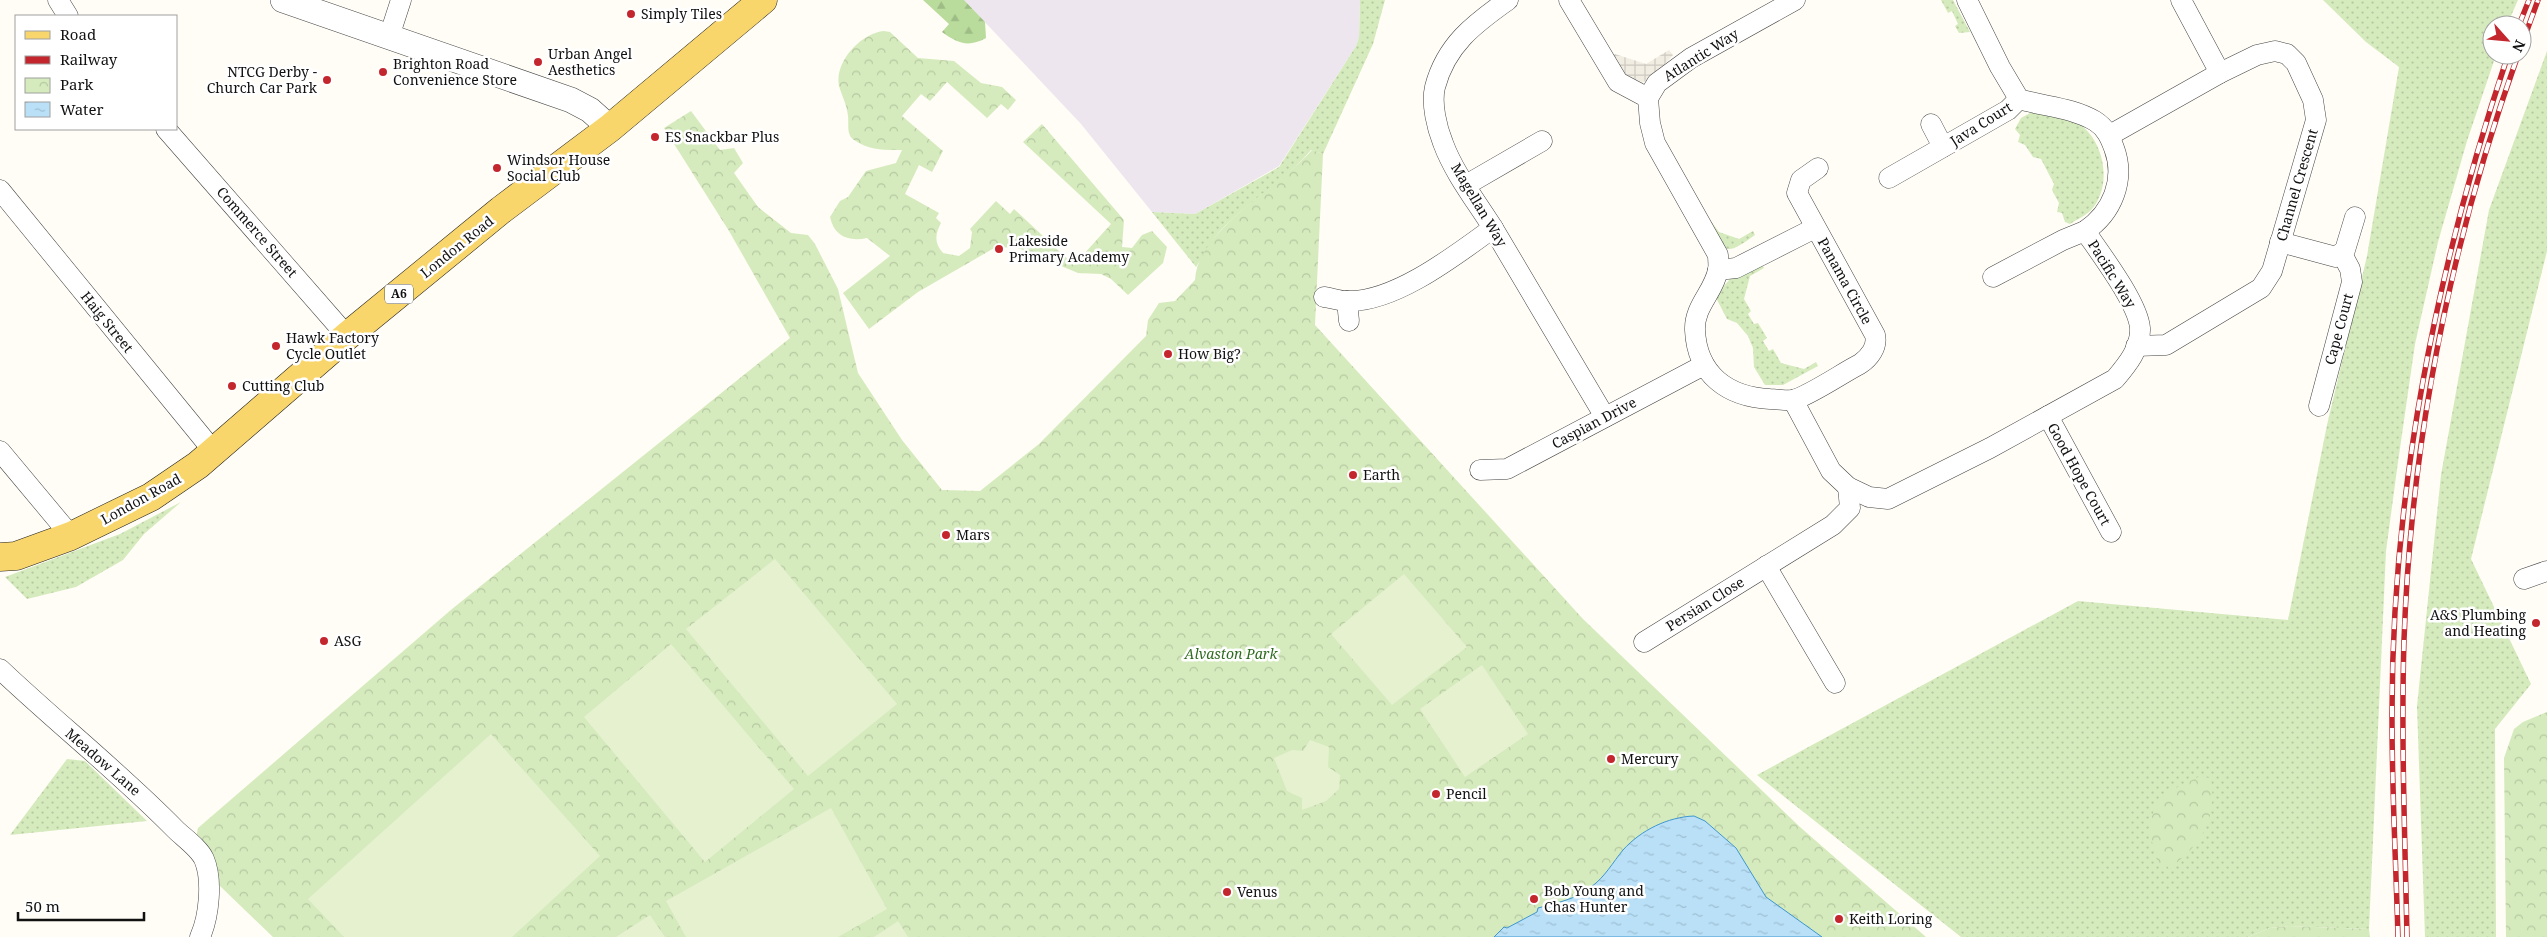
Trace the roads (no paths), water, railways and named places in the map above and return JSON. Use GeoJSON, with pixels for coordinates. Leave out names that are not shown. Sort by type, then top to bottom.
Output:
{"type":"FeatureCollection","features":[{"type":"Feature","properties":{"kind":"main road","name":"London Road"},"geometry":{"type":"LineString","coordinates":[[5,560],[71,536],[150,497],[214,453],[347,336],[501,210],[610,128],[763,0]]}},
{"type":"Feature","properties":{"kind":"street"},"geometry":{"type":"LineString","coordinates":[[58,0],[67,15]]}},
{"type":"Feature","properties":{"kind":"street"},"geometry":{"type":"LineString","coordinates":[[283,0],[571,100],[590,110],[610,128]]}},
{"type":"Feature","properties":{"kind":"street"},"geometry":{"type":"LineString","coordinates":[[389,37],[401,0]]}},
{"type":"Feature","properties":{"kind":"street","name":"Magellan Way"},"geometry":{"type":"LineString","coordinates":[[1508,0],[1474,24],[1457,41],[1440,72],[1435,87],[1435,117],[1443,144],[1466,185],[1605,417]]}},
{"type":"Feature","properties":{"kind":"street"},"geometry":{"type":"LineString","coordinates":[[1569,0],[1618,82],[1648,98],[1650,123],[1655,143],[1718,255],[1718,270],[1699,308],[1695,329],[1704,365],[1736,394],[1760,399],[1793,400]]}},
{"type":"Feature","properties":{"kind":"street","name":"Atlantic Way"},"geometry":{"type":"LineString","coordinates":[[1648,98],[1657,83],[1691,58],[1795,0]]}},
{"type":"Feature","properties":{"kind":"street"},"geometry":{"type":"LineString","coordinates":[[1967,0],[2000,67],[2019,99],[2040,106],[2064,108],[2094,121],[2110,135]]}},
{"type":"Feature","properties":{"kind":"street"},"geometry":{"type":"LineString","coordinates":[[2181,0],[2220,73]]}},
{"type":"Feature","properties":{"kind":"street","name":"Channel Crescent"},"geometry":{"type":"LineString","coordinates":[[2110,135],[2257,54],[2275,51],[2287,54],[2296,63],[2313,100],[2316,120],[2272,271],[2261,288],[2166,345],[2136,346]]}},
{"type":"Feature","properties":{"kind":"street","name":"Java Court"},"geometry":{"type":"LineString","coordinates":[[1890,178],[2008,110],[2019,99]]}},
{"type":"Feature","properties":{"kind":"street","name":"Java Court"},"geometry":{"type":"LineString","coordinates":[[1931,124],[1943,148]]}},
{"type":"Feature","properties":{"kind":"street","name":"Commerce Street"},"geometry":{"type":"LineString","coordinates":[[167,130],[347,336]]}},
{"type":"Feature","properties":{"kind":"street","name":"Pacific Way"},"geometry":{"type":"LineString","coordinates":[[1793,400],[1831,471],[1848,487],[1869,497],[1888,499],[1907,491],[2115,379],[2130,362],[2140,329],[2136,312],[2104,259],[2085,232],[2102,218],[2117,189],[2119,162],[2110,135]]}},
{"type":"Feature","properties":{"kind":"street"},"geometry":{"type":"LineString","coordinates":[[1466,185],[1542,141]]}},
{"type":"Feature","properties":{"kind":"street","name":"Panama Circle"},"geometry":{"type":"LineString","coordinates":[[1793,400],[1864,361],[1870,356],[1876,339],[1798,193],[1801,180],[1818,168]]}},
{"type":"Feature","properties":{"kind":"street","name":"Haig Street"},"geometry":{"type":"LineString","coordinates":[[0,190],[214,453]]}},
{"type":"Feature","properties":{"kind":"street"},"geometry":{"type":"LineString","coordinates":[[2280,242],[2326,256],[2342,254],[2348,243],[2355,217]]}},
{"type":"Feature","properties":{"kind":"street"},"geometry":{"type":"LineString","coordinates":[[1324,297],[1348,311],[1369,298],[1406,285],[1443,265],[1493,228]]}},
{"type":"Feature","properties":{"kind":"street","name":"Panama Circle"},"geometry":{"type":"LineString","coordinates":[[1718,270],[1736,268],[1815,228]]}},
{"type":"Feature","properties":{"kind":"street"},"geometry":{"type":"LineString","coordinates":[[1993,277],[2062,240],[2085,232]]}},
{"type":"Feature","properties":{"kind":"street","name":"Cape Court"},"geometry":{"type":"LineString","coordinates":[[2320,406],[2352,282],[2350,269],[2342,254]]}},
{"type":"Feature","properties":{"kind":"street","name":"Caspian Drive"},"geometry":{"type":"LineString","coordinates":[[1480,470],[1507,469],[1704,365]]}},
{"type":"Feature","properties":{"kind":"street","name":"Good Hope Court"},"geometry":{"type":"LineString","coordinates":[[2048,416],[2111,532]]}},
{"type":"Feature","properties":{"kind":"street"},"geometry":{"type":"LineString","coordinates":[[0,451],[71,536]]}},
{"type":"Feature","properties":{"kind":"street","name":"Persian Close"},"geometry":{"type":"LineString","coordinates":[[1644,642],[1833,525],[1850,508],[1848,487]]}},
{"type":"Feature","properties":{"kind":"street"},"geometry":{"type":"LineString","coordinates":[[1766,566],[1835,683]]}},
{"type":"Feature","properties":{"kind":"street"},"geometry":{"type":"LineString","coordinates":[[2524,579],[2547,571]]}},
{"type":"Feature","properties":{"kind":"street","name":"Meadow Lane"},"geometry":{"type":"LineString","coordinates":[[0,668],[69,733],[145,798],[204,858],[209,888],[208,908],[200,937]]}},
{"type":"Feature","properties":{"kind":"water"},"geometry":{"type":"Polygon","coordinates":[[[1694,816],[1705,821],[1736,848],[1766,897],[1822,937],[1494,937],[1504,927],[1507,928],[1537,912],[1538,908],[1566,900],[1585,891],[1600,879],[1623,850],[1638,836],[1665,822],[1694,816]]]}},
{"type":"Feature","properties":{"kind":"railway"},"geometry":{"type":"LineString","coordinates":[[2523,15],[2529,0]]}},
{"type":"Feature","properties":{"kind":"railway"},"geometry":{"type":"LineString","coordinates":[[2532,16],[2538,0]]}},
{"type":"Feature","properties":{"kind":"railway"},"geometry":{"type":"LineString","coordinates":[[2398,937],[2392,721],[2394,636],[2400,551],[2409,467],[2439,300],[2459,217],[2505,65]]}},
{"type":"Feature","properties":{"kind":"railway"},"geometry":{"type":"LineString","coordinates":[[2407,937],[2403,677],[2408,565],[2415,491],[2438,343],[2454,270],[2473,197],[2515,65]]}},
{"type":"Feature","properties":{"kind":"place","name":"Simply Tiles"},"geometry":{"type":"Point","coordinates":[631,14]}},
{"type":"Feature","properties":{"kind":"place","name":"Urban Angel Aesthetics"},"geometry":{"type":"Point","coordinates":[538,62]}},
{"type":"Feature","properties":{"kind":"place","name":"Brighton Road Convenience Store"},"geometry":{"type":"Point","coordinates":[383,72]}},
{"type":"Feature","properties":{"kind":"place","name":"NTCG Derby - Church Car Park"},"geometry":{"type":"Point","coordinates":[327,80]}},
{"type":"Feature","properties":{"kind":"place","name":"ES Snackbar Plus"},"geometry":{"type":"Point","coordinates":[655,137]}},
{"type":"Feature","properties":{"kind":"place","name":"Windsor House Social Club"},"geometry":{"type":"Point","coordinates":[497,168]}},
{"type":"Feature","properties":{"kind":"place","name":"Lakeside Primary Academy"},"geometry":{"type":"Point","coordinates":[999,249]}},
{"type":"Feature","properties":{"kind":"place","name":"Hawk Factory Cycle Outlet"},"geometry":{"type":"Point","coordinates":[276,346]}},
{"type":"Feature","properties":{"kind":"place","name":"How Big?"},"geometry":{"type":"Point","coordinates":[1168,354]}},
{"type":"Feature","properties":{"kind":"place","name":"Cutting Club"},"geometry":{"type":"Point","coordinates":[232,386]}},
{"type":"Feature","properties":{"kind":"place","name":"Earth"},"geometry":{"type":"Point","coordinates":[1353,475]}},
{"type":"Feature","properties":{"kind":"place","name":"Mars"},"geometry":{"type":"Point","coordinates":[946,535]}},
{"type":"Feature","properties":{"kind":"place","name":"A&S Plumbing and Heating"},"geometry":{"type":"Point","coordinates":[2536,623]}},
{"type":"Feature","properties":{"kind":"place","name":"ASG"},"geometry":{"type":"Point","coordinates":[324,641]}},
{"type":"Feature","properties":{"kind":"place","name":"Mercury"},"geometry":{"type":"Point","coordinates":[1611,759]}},
{"type":"Feature","properties":{"kind":"place","name":"Pencil"},"geometry":{"type":"Point","coordinates":[1436,794]}},
{"type":"Feature","properties":{"kind":"place","name":"Venus"},"geometry":{"type":"Point","coordinates":[1227,892]}},
{"type":"Feature","properties":{"kind":"place","name":"Bob Young and Chas Hunter"},"geometry":{"type":"Point","coordinates":[1534,899]}},
{"type":"Feature","properties":{"kind":"place","name":"Keith Loring"},"geometry":{"type":"Point","coordinates":[1839,919]}},
{"type":"Feature","properties":{"kind":"park label","name":"Alvaston Park"},"geometry":{"type":"Point","coordinates":[1231,654]}}]}
